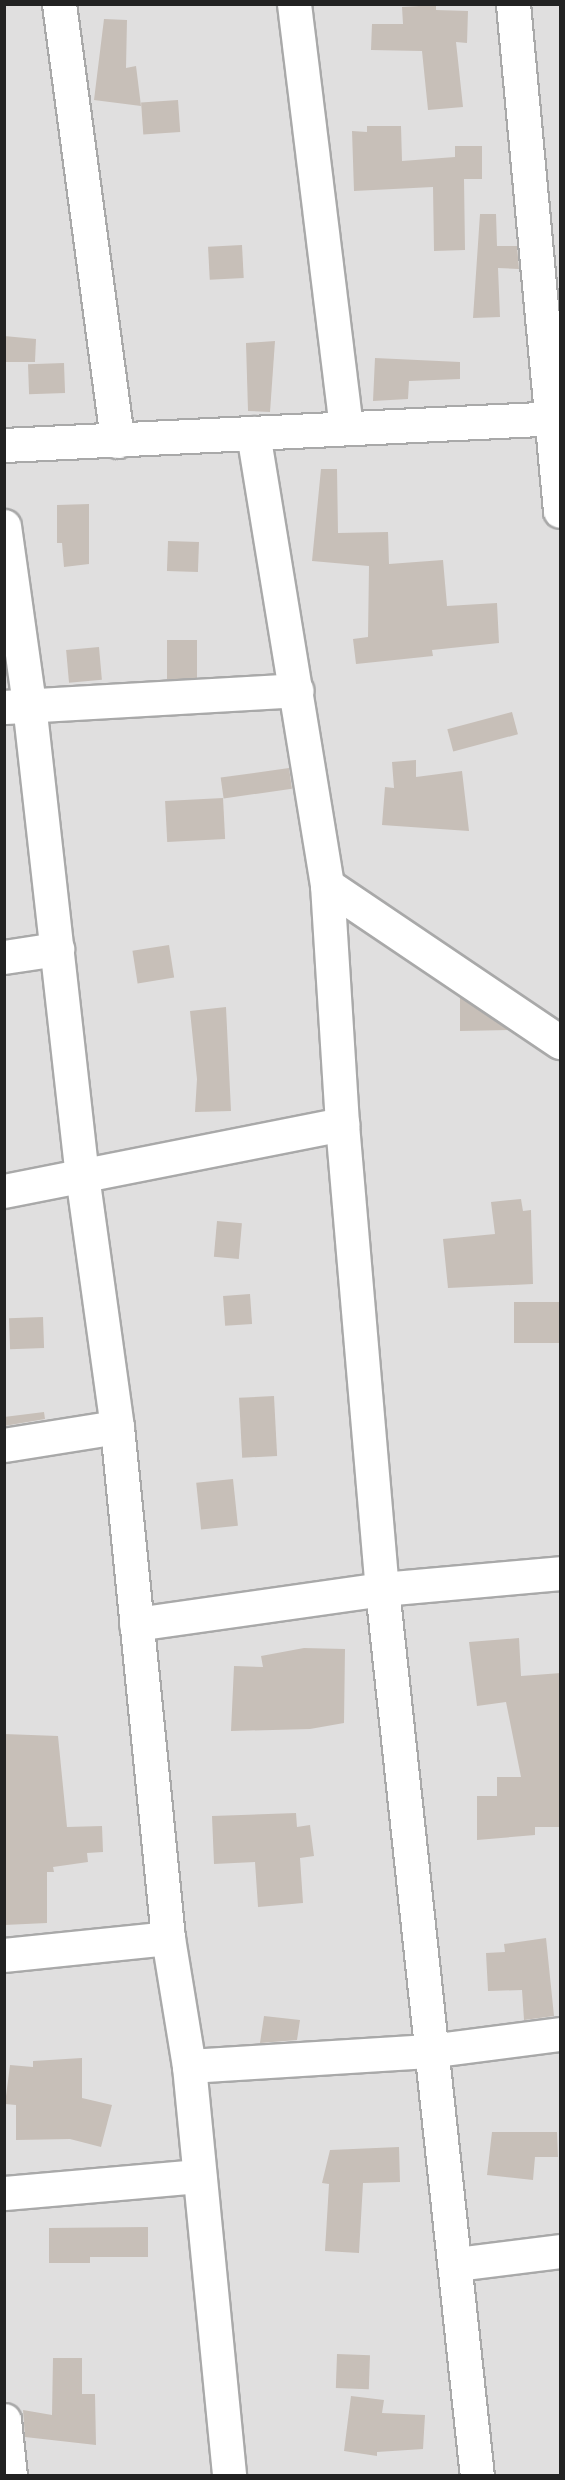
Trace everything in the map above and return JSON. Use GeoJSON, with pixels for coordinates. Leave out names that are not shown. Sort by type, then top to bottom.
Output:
{"type":"FeatureCollection","features":[{"type":"Feature","properties":{"kind":"street"},"geometry":{"type":"LineString","coordinates":[[59,4],[117,441]]}},
{"type":"Feature","properties":{"kind":"street"},"geometry":{"type":"LineString","coordinates":[[294,4],[346,426]]}},
{"type":"Feature","properties":{"kind":"street"},"geometry":{"type":"LineString","coordinates":[[513,4],[557,419],[561,511]]}},
{"type":"Feature","properties":{"kind":"street"},"geometry":{"type":"LineString","coordinates":[[4,446],[346,426],[557,419]]}},
{"type":"Feature","properties":{"kind":"street"},"geometry":{"type":"LineString","coordinates":[[253,433],[297,690],[327,885],[342,1124],[382,1589],[429,2051],[456,2264],[477,2475]]}},
{"type":"Feature","properties":{"kind":"street"},"geometry":{"type":"LineString","coordinates":[[4,526],[17,705],[57,949],[82,1175],[117,1427],[168,1938],[189,2066],[229,2475]]}},
{"type":"Feature","properties":{"kind":"street"},"geometry":{"type":"LineString","coordinates":[[17,705],[297,690]]}},
{"type":"Feature","properties":{"kind":"street"},"geometry":{"type":"LineString","coordinates":[[327,885],[561,1042]]}},
{"type":"Feature","properties":{"kind":"street"},"geometry":{"type":"LineString","coordinates":[[4,957],[57,949]]}},
{"type":"Feature","properties":{"kind":"street"},"geometry":{"type":"LineString","coordinates":[[4,1191],[342,1124]]}},
{"type":"Feature","properties":{"kind":"street"},"geometry":{"type":"LineString","coordinates":[[4,1445],[117,1427]]}},
{"type":"Feature","properties":{"kind":"street"},"geometry":{"type":"LineString","coordinates":[[136,1624],[382,1589],[561,1573]]}},
{"type":"Feature","properties":{"kind":"street"},"geometry":{"type":"LineString","coordinates":[[4,1955],[168,1938]]}},
{"type":"Feature","properties":{"kind":"street"},"geometry":{"type":"LineString","coordinates":[[189,2066],[429,2051],[561,2034]]}},
{"type":"Feature","properties":{"kind":"street"},"geometry":{"type":"LineString","coordinates":[[4,2193],[199,2176]]}},
{"type":"Feature","properties":{"kind":"street"},"geometry":{"type":"LineString","coordinates":[[456,2264],[561,2251]]}},
{"type":"Feature","properties":{"kind":"street"},"geometry":{"type":"LineString","coordinates":[[4,2420],[8,2473]]}},
{"type":"Feature","properties":{"kind":"shaded area"},"geometry":{"type":"Polygon","coordinates":[[[5,5],[560,5],[560,2475],[5,2475],[5,5]]]}},
{"type":"Feature","properties":{"kind":"building"},"geometry":{"type":"Polygon","coordinates":[[[436,5],[436,10],[468,11],[467,43],[456,42],[463,107],[428,110],[422,51],[371,50],[372,24],[403,24],[402,7],[436,5]]]}},
{"type":"Feature","properties":{"kind":"building"},"geometry":{"type":"Polygon","coordinates":[[[104,19],[127,20],[126,68],[136,66],[141,106],[94,100],[104,19]]]}},
{"type":"Feature","properties":{"kind":"building"},"geometry":{"type":"Polygon","coordinates":[[[178,100],[180,132],[143,135],[141,103],[178,100]]]}},
{"type":"Feature","properties":{"kind":"building"},"geometry":{"type":"Polygon","coordinates":[[[367,126],[401,126],[402,161],[455,157],[455,146],[482,146],[482,179],[464,179],[465,250],[434,251],[433,187],[354,191],[352,131],[367,132],[367,126]]]}},
{"type":"Feature","properties":{"kind":"building"},"geometry":{"type":"Polygon","coordinates":[[[480,214],[496,214],[497,246],[517,246],[519,269],[498,268],[500,317],[473,318],[480,214]]]}},
{"type":"Feature","properties":{"kind":"building"},"geometry":{"type":"Polygon","coordinates":[[[242,245],[244,278],[210,280],[208,247],[242,245]]]}},
{"type":"Feature","properties":{"kind":"building"},"geometry":{"type":"Polygon","coordinates":[[[4,336],[36,339],[35,362],[4,362],[4,336]]]}},
{"type":"Feature","properties":{"kind":"building"},"geometry":{"type":"Polygon","coordinates":[[[275,341],[270,412],[248,411],[246,343],[275,341]]]}},
{"type":"Feature","properties":{"kind":"building"},"geometry":{"type":"Polygon","coordinates":[[[375,358],[460,362],[460,379],[409,381],[408,399],[373,401],[375,358]]]}},
{"type":"Feature","properties":{"kind":"building"},"geometry":{"type":"Polygon","coordinates":[[[64,363],[65,393],[29,394],[28,364],[64,363]]]}},
{"type":"Feature","properties":{"kind":"building"},"geometry":{"type":"Polygon","coordinates":[[[321,469],[337,469],[338,533],[388,532],[389,564],[443,560],[447,606],[497,603],[499,643],[432,650],[433,656],[356,664],[353,639],[368,637],[369,566],[312,561],[321,469]]]}},
{"type":"Feature","properties":{"kind":"building"},"geometry":{"type":"Polygon","coordinates":[[[89,504],[89,564],[64,567],[62,543],[57,543],[57,505],[89,504]]]}},
{"type":"Feature","properties":{"kind":"building"},"geometry":{"type":"Polygon","coordinates":[[[168,541],[199,542],[198,572],[167,571],[168,541]]]}},
{"type":"Feature","properties":{"kind":"building"},"geometry":{"type":"Polygon","coordinates":[[[167,640],[197,640],[197,679],[167,679],[167,640]]]}},
{"type":"Feature","properties":{"kind":"building"},"geometry":{"type":"Polygon","coordinates":[[[99,647],[102,680],[69,683],[66,650],[99,647]]]}},
{"type":"Feature","properties":{"kind":"building"},"geometry":{"type":"Polygon","coordinates":[[[512,712],[518,734],[453,752],[447,729],[512,712]]]}},
{"type":"Feature","properties":{"kind":"building"},"geometry":{"type":"Polygon","coordinates":[[[416,760],[416,777],[462,771],[469,831],[382,825],[385,787],[394,788],[392,762],[416,760]]]}},
{"type":"Feature","properties":{"kind":"building"},"geometry":{"type":"Polygon","coordinates":[[[289,768],[292,789],[224,798],[221,778],[289,768]]]}},
{"type":"Feature","properties":{"kind":"building"},"geometry":{"type":"Polygon","coordinates":[[[223,798],[225,839],[167,842],[165,801],[223,798]]]}},
{"type":"Feature","properties":{"kind":"building"},"geometry":{"type":"Polygon","coordinates":[[[169,945],[174,978],[138,983],[132,951],[169,945]]]}},
{"type":"Feature","properties":{"kind":"building"},"geometry":{"type":"Polygon","coordinates":[[[460,997],[509,1030],[460,1031],[460,997]]]}},
{"type":"Feature","properties":{"kind":"building"},"geometry":{"type":"Polygon","coordinates":[[[226,1007],[231,1111],[195,1112],[197,1079],[190,1011],[226,1007]]]}},
{"type":"Feature","properties":{"kind":"building"},"geometry":{"type":"Polygon","coordinates":[[[521,1199],[523,1211],[531,1210],[533,1284],[448,1288],[443,1239],[495,1234],[491,1202],[521,1199]]]}},
{"type":"Feature","properties":{"kind":"building"},"geometry":{"type":"Polygon","coordinates":[[[217,1221],[242,1223],[239,1259],[214,1257],[217,1221]]]}},
{"type":"Feature","properties":{"kind":"building"},"geometry":{"type":"Polygon","coordinates":[[[250,1294],[252,1324],[225,1326],[223,1296],[250,1294]]]}},
{"type":"Feature","properties":{"kind":"building"},"geometry":{"type":"Polygon","coordinates":[[[514,1302],[560,1302],[560,1343],[514,1343],[514,1302]]]}},
{"type":"Feature","properties":{"kind":"building"},"geometry":{"type":"Polygon","coordinates":[[[43,1317],[44,1348],[10,1349],[9,1318],[43,1317]]]}},
{"type":"Feature","properties":{"kind":"building"},"geometry":{"type":"Polygon","coordinates":[[[274,1396],[277,1456],[242,1458],[239,1398],[274,1396]]]}},
{"type":"Feature","properties":{"kind":"building"},"geometry":{"type":"Polygon","coordinates":[[[44,1412],[45,1419],[4,1426],[4,1417],[44,1412]]]}},
{"type":"Feature","properties":{"kind":"building"},"geometry":{"type":"Polygon","coordinates":[[[233,1479],[238,1526],[201,1530],[196,1483],[233,1479]]]}},
{"type":"Feature","properties":{"kind":"building"},"geometry":{"type":"Polygon","coordinates":[[[519,1638],[521,1676],[561,1673],[561,1827],[535,1827],[535,1835],[477,1840],[477,1796],[497,1796],[497,1777],[521,1777],[506,1702],[477,1706],[469,1642],[519,1638]]]}},
{"type":"Feature","properties":{"kind":"building"},"geometry":{"type":"Polygon","coordinates":[[[304,1648],[345,1649],[344,1723],[310,1729],[231,1731],[234,1666],[263,1667],[261,1656],[304,1648]]]}},
{"type":"Feature","properties":{"kind":"building"},"geometry":{"type":"Polygon","coordinates":[[[4,1734],[58,1736],[67,1827],[102,1826],[103,1852],[87,1853],[88,1862],[53,1867],[54,1872],[47,1872],[47,1923],[4,1925],[4,1734]]]}},
{"type":"Feature","properties":{"kind":"building"},"geometry":{"type":"Polygon","coordinates":[[[296,1813],[297,1827],[310,1825],[314,1856],[300,1858],[303,1903],[258,1907],[255,1862],[214,1864],[212,1816],[296,1813]]]}},
{"type":"Feature","properties":{"kind":"building"},"geometry":{"type":"Polygon","coordinates":[[[546,1938],[554,2016],[524,2020],[522,1990],[488,1991],[486,1953],[505,1952],[504,1944],[546,1938]]]}},
{"type":"Feature","properties":{"kind":"building"},"geometry":{"type":"Polygon","coordinates":[[[264,2016],[300,2020],[297,2040],[260,2043],[264,2016]]]}},
{"type":"Feature","properties":{"kind":"building"},"geometry":{"type":"Polygon","coordinates":[[[82,2058],[82,2098],[112,2105],[101,2147],[70,2139],[16,2140],[16,2105],[5,2104],[10,2065],[33,2067],[33,2061],[82,2058]]]}},
{"type":"Feature","properties":{"kind":"building"},"geometry":{"type":"Polygon","coordinates":[[[492,2132],[557,2132],[558,2157],[535,2157],[533,2180],[487,2175],[492,2132]]]}},
{"type":"Feature","properties":{"kind":"building"},"geometry":{"type":"Polygon","coordinates":[[[399,2147],[400,2182],[363,2183],[359,2253],[325,2251],[329,2184],[322,2183],[330,2150],[399,2147]]]}},
{"type":"Feature","properties":{"kind":"building"},"geometry":{"type":"Polygon","coordinates":[[[148,2227],[148,2257],[90,2257],[90,2263],[49,2263],[49,2228],[148,2227]]]}},
{"type":"Feature","properties":{"kind":"building"},"geometry":{"type":"Polygon","coordinates":[[[337,2354],[370,2355],[369,2389],[336,2388],[337,2354]]]}},
{"type":"Feature","properties":{"kind":"building"},"geometry":{"type":"Polygon","coordinates":[[[53,2358],[82,2358],[82,2394],[95,2394],[96,2445],[25,2437],[23,2410],[52,2415],[53,2358]]]}},
{"type":"Feature","properties":{"kind":"building"},"geometry":{"type":"Polygon","coordinates":[[[351,2396],[384,2400],[382,2413],[425,2415],[423,2449],[377,2452],[377,2456],[344,2451],[351,2396]]]}}]}
